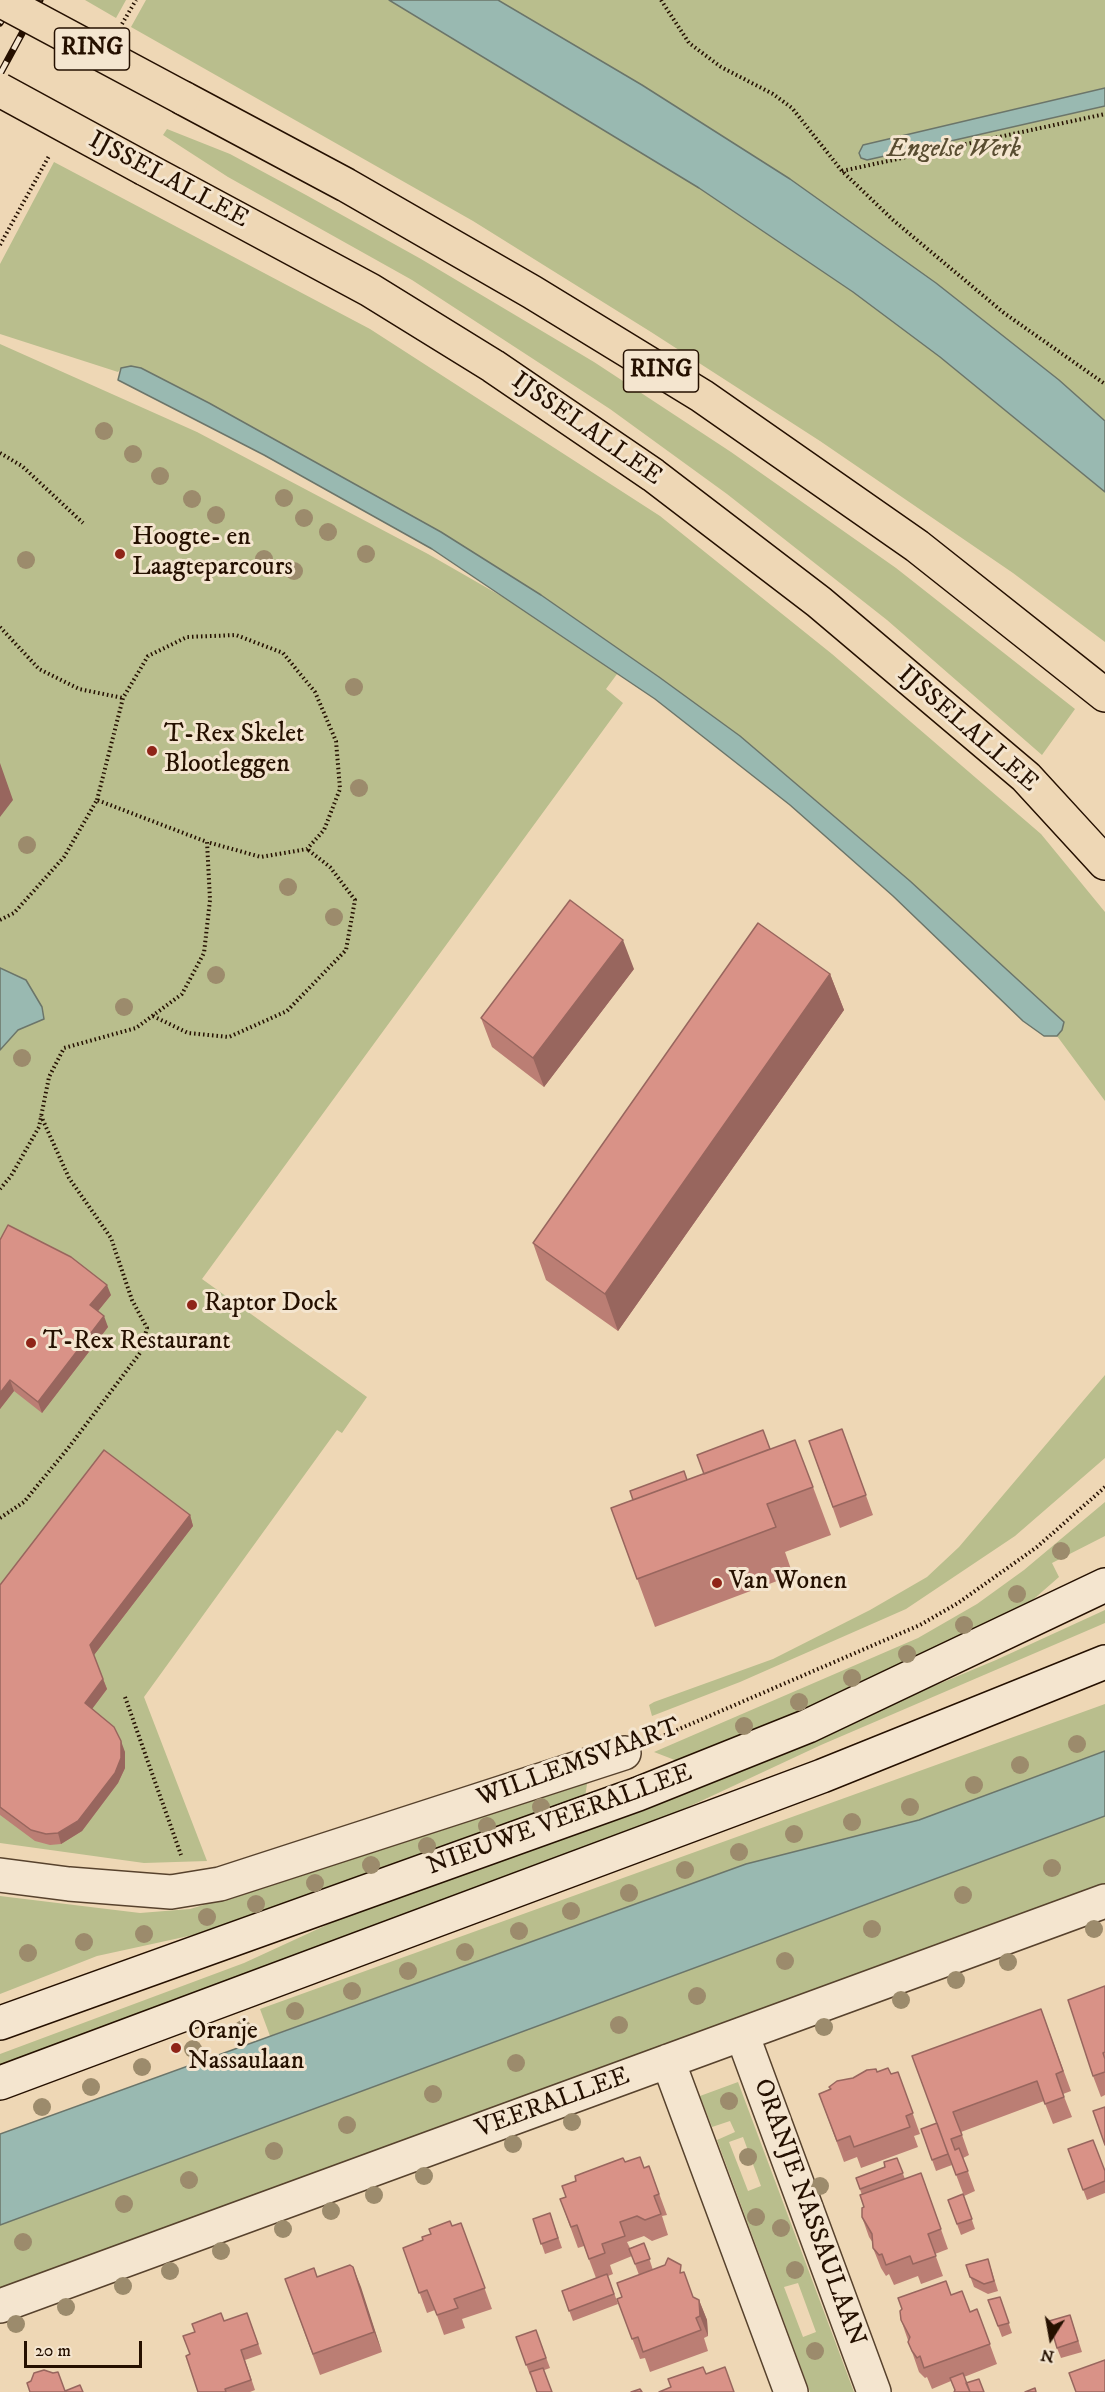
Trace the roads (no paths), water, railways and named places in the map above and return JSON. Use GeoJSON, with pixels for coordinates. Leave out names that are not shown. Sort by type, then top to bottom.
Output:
{"type":"FeatureCollection","features":[{"type":"Feature","properties":{"kind":"main road","name":"RING"},"geometry":{"type":"LineString","coordinates":[[0,0],[346,185],[532,292],[702,396],[917,546],[1105,695]]}},
{"type":"Feature","properties":{"kind":"main road","name":"IJSSELALLEE"},"geometry":{"type":"LineString","coordinates":[[0,90],[370,290],[502,372],[653,475],[819,602],[1017,769],[1105,862]]}},
{"type":"Feature","properties":{"kind":"street","name":"NIEUWE VEERALLEE"},"geometry":{"type":"LineString","coordinates":[[0,2023],[659,1786],[808,1726],[1105,1585]]}},
{"type":"Feature","properties":{"kind":"street","name":"NIEUWE VEERALLEE"},"geometry":{"type":"LineString","coordinates":[[0,2083],[822,1776],[1105,1662]]}},
{"type":"Feature","properties":{"kind":"street","name":"WILLEMSVAART"},"geometry":{"type":"LineString","coordinates":[[0,1875],[69,1884],[171,1892],[220,1884],[624,1753]]}},
{"type":"Feature","properties":{"kind":"street","name":"VEERALLEE"},"geometry":{"type":"LineString","coordinates":[[0,2306],[1105,1901]]}},
{"type":"Feature","properties":{"kind":"street","name":"ORANJE NASSAULAAN"},"geometry":{"type":"LineString","coordinates":[[742,2034],[874,2392]]}},
{"type":"Feature","properties":{"kind":"street"},"geometry":{"type":"LineString","coordinates":[[668,2061],[791,2392]]}},
{"type":"Feature","properties":{"kind":"water"},"geometry":{"type":"Polygon","coordinates":[[[389,0],[498,0],[642,85],[790,179],[936,283],[1059,380],[1105,421],[1105,492],[940,357],[853,292],[699,188],[389,0]]]}},
{"type":"Feature","properties":{"kind":"water"},"geometry":{"type":"Polygon","coordinates":[[[1105,88],[1105,106],[867,160],[861,158],[859,153],[863,145],[1105,88]]]}},
{"type":"Feature","properties":{"kind":"water"},"geometry":{"type":"Polygon","coordinates":[[[131,366],[141,368],[209,403],[441,532],[541,595],[659,677],[740,736],[910,881],[1064,1022],[1062,1030],[1057,1036],[1044,1036],[1023,1021],[893,896],[790,805],[655,699],[432,549],[264,455],[118,380],[121,368],[131,366]]]}},
{"type":"Feature","properties":{"kind":"water"},"geometry":{"type":"Polygon","coordinates":[[[0,968],[26,980],[42,1007],[44,1019],[18,1030],[0,1050],[0,968]]]}},
{"type":"Feature","properties":{"kind":"water"},"geometry":{"type":"Polygon","coordinates":[[[1105,1751],[1105,1816],[0,2225],[0,2134],[746,1864],[919,1820],[1105,1751]]]}},
{"type":"Feature","properties":{"kind":"railway"},"geometry":{"type":"LineString","coordinates":[[0,23],[13,0]]}},
{"type":"Feature","properties":{"kind":"railway"},"geometry":{"type":"LineString","coordinates":[[0,74],[40,0]]}},
{"type":"Feature","properties":{"kind":"place","name":"Hoogte- en Laagteparcours"},"geometry":{"type":"Point","coordinates":[120,554]}},
{"type":"Feature","properties":{"kind":"place","name":"T-Rex Skelet Blootleggen"},"geometry":{"type":"Point","coordinates":[152,751]}},
{"type":"Feature","properties":{"kind":"place","name":"Raptor Dock"},"geometry":{"type":"Point","coordinates":[192,1305]}},
{"type":"Feature","properties":{"kind":"place","name":"T-Rex Restaurant"},"geometry":{"type":"Point","coordinates":[31,1343]}},
{"type":"Feature","properties":{"kind":"place","name":"Van Wonen"},"geometry":{"type":"Point","coordinates":[717,1583]}},
{"type":"Feature","properties":{"kind":"place","name":"Oranje Nassaulaan"},"geometry":{"type":"Point","coordinates":[176,2048]}},
{"type":"Feature","properties":{"kind":"park label","name":"Engelse Werk"},"geometry":{"type":"Point","coordinates":[954,151]}}]}
